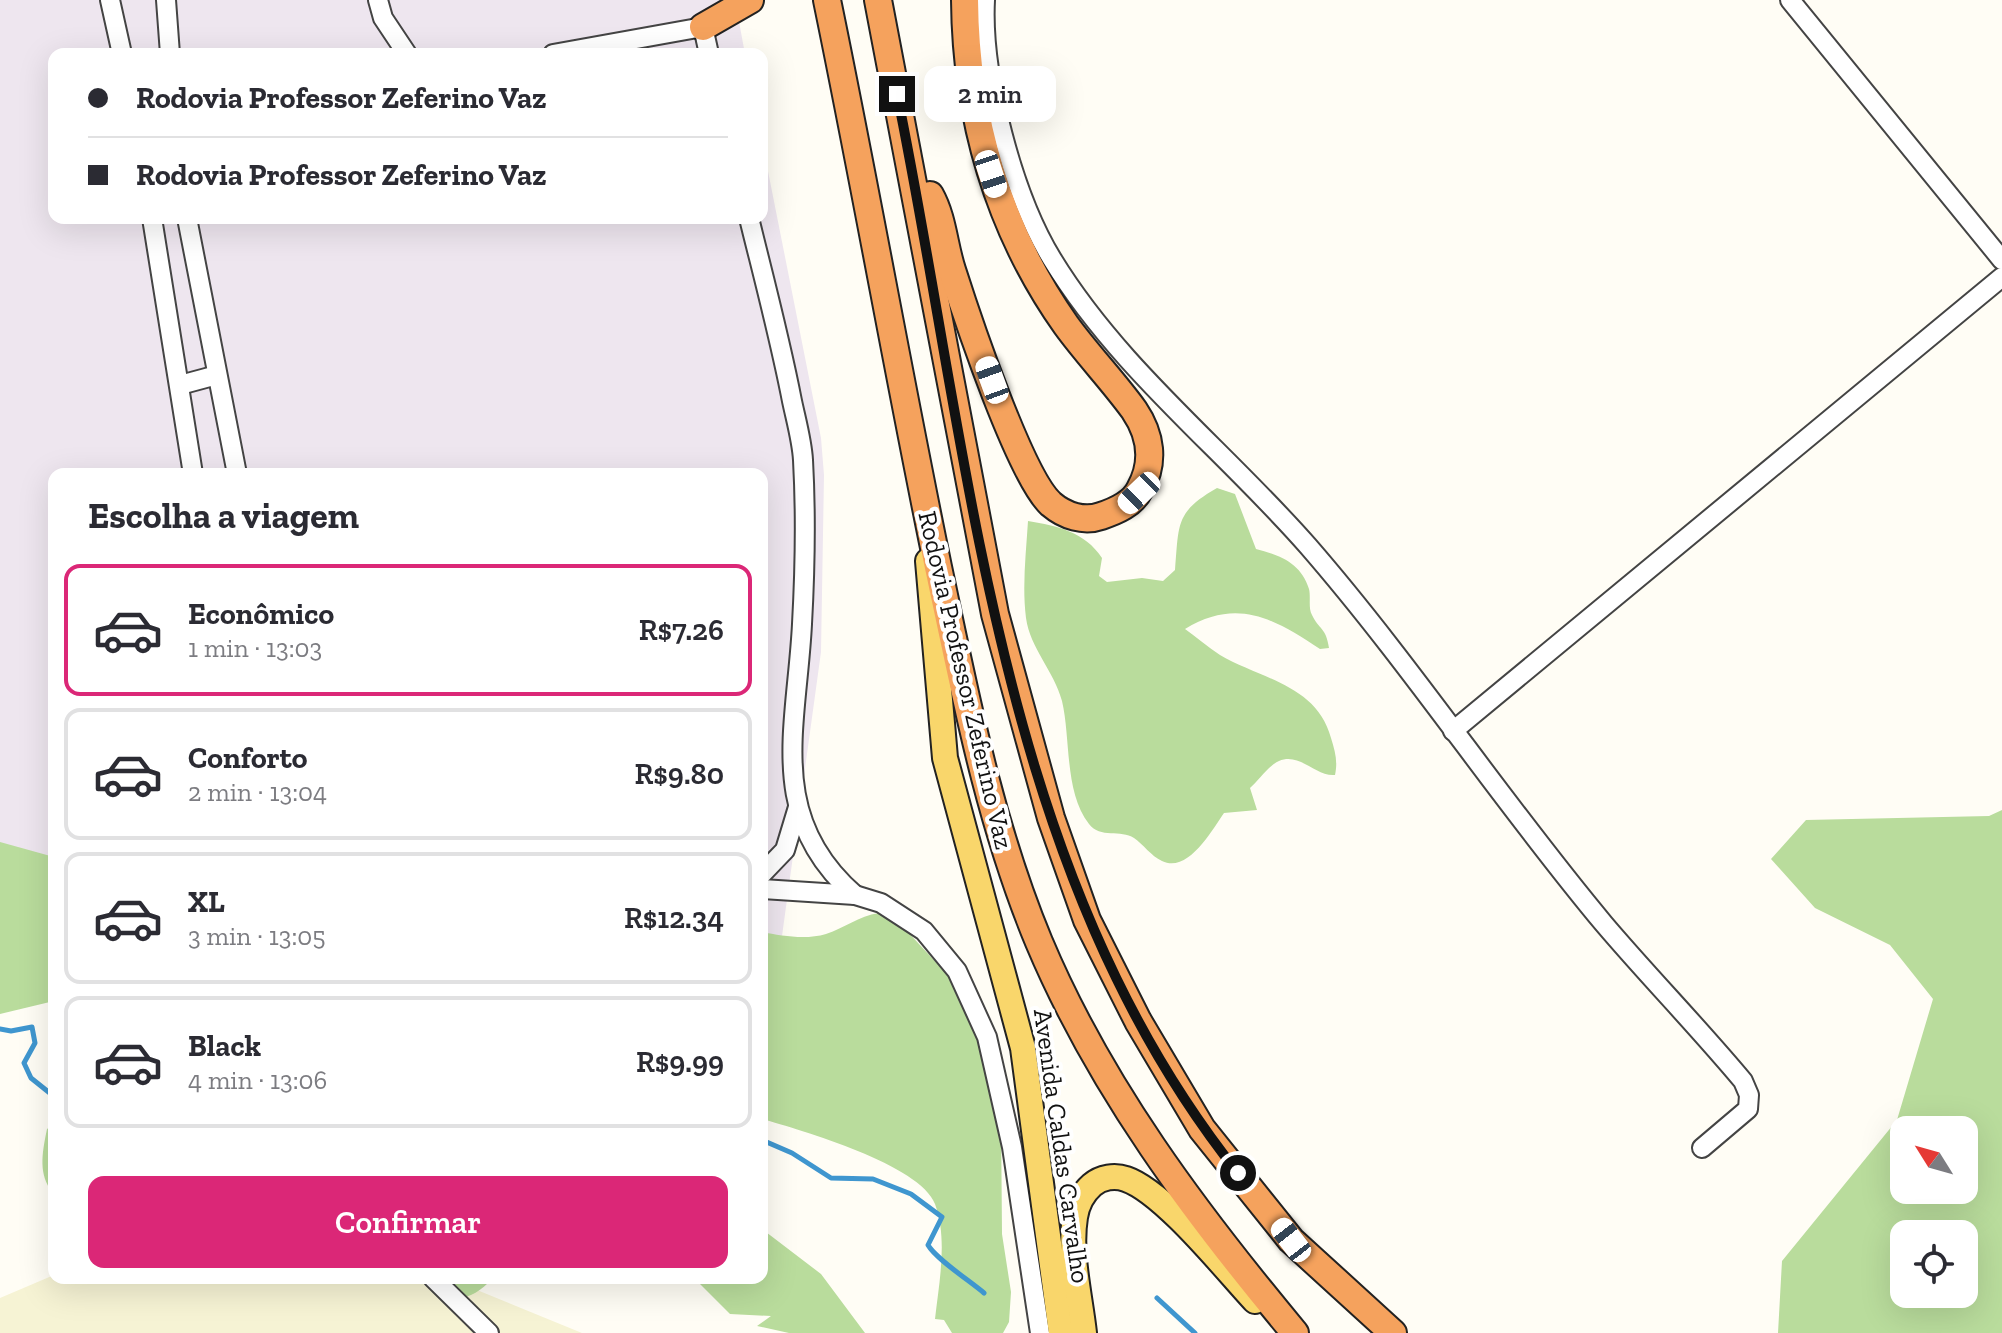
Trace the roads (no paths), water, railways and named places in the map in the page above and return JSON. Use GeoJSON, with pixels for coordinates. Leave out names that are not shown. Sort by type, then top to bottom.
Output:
{"type":"FeatureCollection","features":[{"type":"Feature","properties":{"kind":"highway"},"geometry":{"type":"LineString","coordinates":[[703,27],[750,0]]}},
{"type":"Feature","properties":{"kind":"highway","name":"Rodovia Professor Zeferino Vaz"},"geometry":{"type":"LineString","coordinates":[[827,0],[924,498],[989,802],[1041,946],[1093,1053],[1160,1160],[1226,1250],[1294,1333]]}},
{"type":"Feature","properties":{"kind":"highway","name":"Rodovia Professor Zeferino Vaz"},"geometry":{"type":"LineString","coordinates":[[878,0],[995,614],[1051,818],[1087,920],[1138,1021],[1202,1129],[1291,1240],[1393,1333]]}},
{"type":"Feature","properties":{"kind":"highway"},"geometry":{"type":"LineString","coordinates":[[910,156],[936,205],[952,270],[1034,483],[1051,504],[1073,517],[1091,520],[1127,504],[1139,493],[1146,476],[1151,460],[1149,443],[1133,410],[1065,324],[1036,279],[1009,225],[985,157],[976,116],[965,0]]}},
{"type":"Feature","properties":{"kind":"main road","name":"Avenida Caldas Carvalho"},"geometry":{"type":"LineString","coordinates":[[924,498],[945,758],[1023,1048],[1061,1333]]}},
{"type":"Feature","properties":{"kind":"main road","name":"Avenida Caldas Carvalho"},"geometry":{"type":"LineString","coordinates":[[1084,1333],[1074,1236],[1075,1214],[1083,1194],[1096,1181],[1111,1176],[1134,1182],[1168,1209],[1262,1309],[1294,1333]]}},
{"type":"Feature","properties":{"kind":"street"},"geometry":{"type":"LineString","coordinates":[[110,0],[121,48]]}},
{"type":"Feature","properties":{"kind":"street"},"geometry":{"type":"LineString","coordinates":[[166,0],[170,48]]}},
{"type":"Feature","properties":{"kind":"street"},"geometry":{"type":"LineString","coordinates":[[378,0],[383,18],[403,48]]}},
{"type":"Feature","properties":{"kind":"street"},"geometry":{"type":"LineString","coordinates":[[985,0],[998,116],[1025,209],[1053,260],[1110,339],[1307,545],[1411,670],[1453,731],[1605,925],[1743,1081],[1749,1095],[1748,1109],[1702,1148]]}},
{"type":"Feature","properties":{"kind":"street"},"geometry":{"type":"LineString","coordinates":[[1790,0],[2002,260]]}},
{"type":"Feature","properties":{"kind":"street"},"geometry":{"type":"LineString","coordinates":[[586,48],[703,27],[708,48]]}},
{"type":"Feature","properties":{"kind":"street"},"geometry":{"type":"LineString","coordinates":[[153,224],[192,466]]}},
{"type":"Feature","properties":{"kind":"street"},"geometry":{"type":"LineString","coordinates":[[188,224],[237,468]]}},
{"type":"Feature","properties":{"kind":"street"},"geometry":{"type":"LineString","coordinates":[[750,224],[786,368],[803,458],[802,625],[791,718],[791,763],[799,804],[817,854],[831,874],[855,895]]}},
{"type":"Feature","properties":{"kind":"street"},"geometry":{"type":"LineString","coordinates":[[1453,731],[2002,277]]}},
{"type":"Feature","properties":{"kind":"street"},"geometry":{"type":"LineString","coordinates":[[180,385],[217,375]]}},
{"type":"Feature","properties":{"kind":"street"},"geometry":{"type":"LineString","coordinates":[[224,468],[235,449]]}},
{"type":"Feature","properties":{"kind":"street"},"geometry":{"type":"LineString","coordinates":[[768,868],[785,850],[799,804]]}},
{"type":"Feature","properties":{"kind":"street"},"geometry":{"type":"LineString","coordinates":[[768,889],[855,895]]}},
{"type":"Feature","properties":{"kind":"street","name":"Avenida Caldas Carvalho"},"geometry":{"type":"LineString","coordinates":[[855,895],[881,903],[924,931],[949,959],[973,1000],[987,1037],[1012,1147],[1040,1333]]}},
{"type":"Feature","properties":{"kind":"street"},"geometry":{"type":"LineString","coordinates":[[439,1284],[489,1333]]}},
{"type":"Feature","properties":{"kind":"waterway"},"geometry":{"type":"LineString","coordinates":[[0,1029],[11,1031],[32,1027],[35,1043],[24,1063],[31,1078],[48,1092]]}},
{"type":"Feature","properties":{"kind":"waterway"},"geometry":{"type":"LineString","coordinates":[[768,1143],[792,1153],[831,1178],[873,1179],[911,1194],[942,1217],[928,1245],[932,1251],[984,1293]]}},
{"type":"Feature","properties":{"kind":"waterway"},"geometry":{"type":"LineString","coordinates":[[1157,1298],[1195,1333]]}}]}
